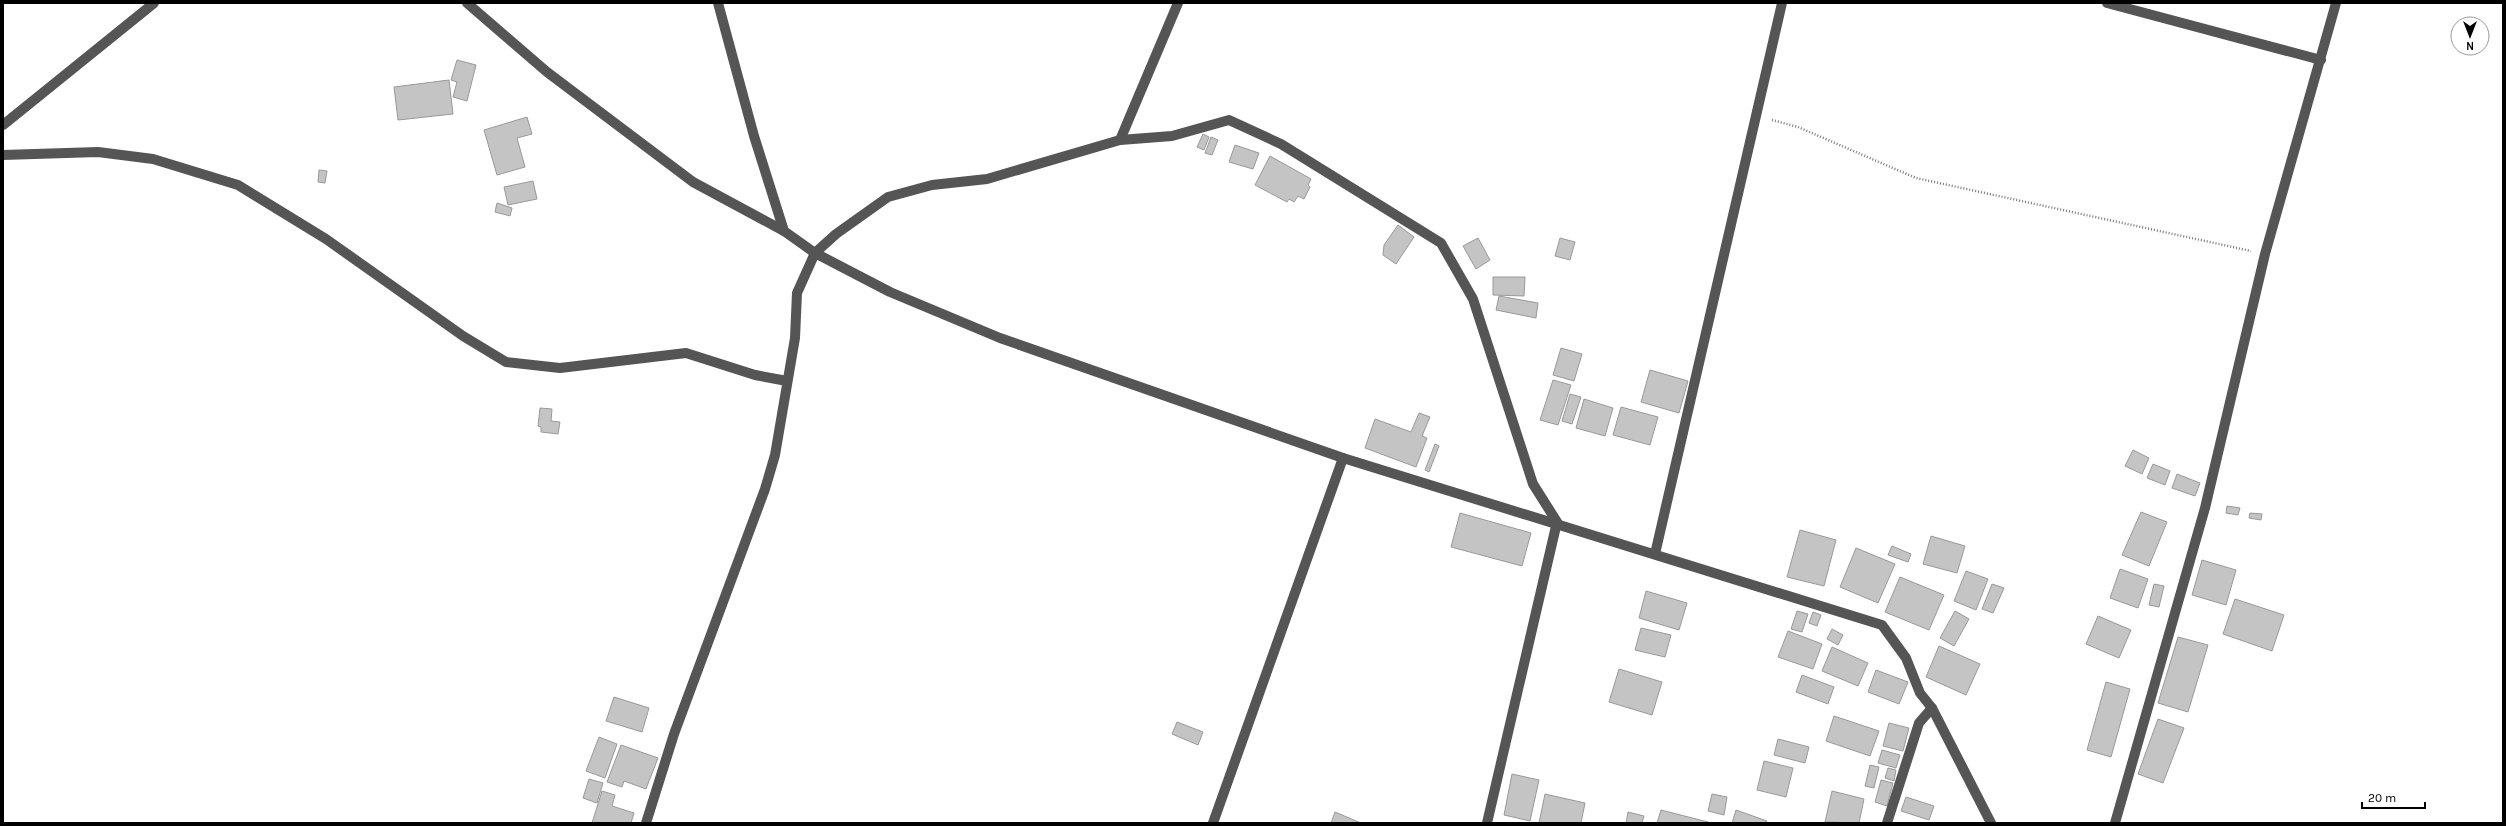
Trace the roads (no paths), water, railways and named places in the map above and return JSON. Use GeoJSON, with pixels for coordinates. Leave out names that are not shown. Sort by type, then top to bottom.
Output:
{"type":"FeatureCollection","features":[{"type":"Feature","properties":{"kind":"street"},"geometry":{"type":"LineString","coordinates":[[3,125],[154,3]]}},
{"type":"Feature","properties":{"kind":"street"},"geometry":{"type":"LineString","coordinates":[[467,3],[548,72],[694,182],[784,230],[815,253],[890,292],[1000,338],[1344,458],[1557,522],[1882,625],[1906,658],[1920,693],[1932,708],[1991,823]]}},
{"type":"Feature","properties":{"kind":"street"},"geometry":{"type":"LineString","coordinates":[[718,3],[754,136],[784,230]]}},
{"type":"Feature","properties":{"kind":"street"},"geometry":{"type":"LineString","coordinates":[[1120,140],[1178,3]]}},
{"type":"Feature","properties":{"kind":"street"},"geometry":{"type":"LineString","coordinates":[[1655,554],[1782,3]]}},
{"type":"Feature","properties":{"kind":"street"},"geometry":{"type":"LineString","coordinates":[[2107,3],[2321,60]]}},
{"type":"Feature","properties":{"kind":"street"},"geometry":{"type":"LineString","coordinates":[[2115,823],[2205,508],[2265,254],[2336,3]]}},
{"type":"Feature","properties":{"kind":"street"},"geometry":{"type":"LineString","coordinates":[[646,823],[674,734],[765,489],[775,455],[795,338],[797,293],[815,253],[836,234],[888,197],[932,184],[987,179],[1120,140],[1172,136],[1229,120],[1281,144],[1441,243],[1473,299],[1533,484],[1557,522],[1487,823]]}},
{"type":"Feature","properties":{"kind":"street"},"geometry":{"type":"LineString","coordinates":[[3,155],[98,152],[153,158],[238,184],[326,239],[463,336],[506,362],[560,368],[686,353],[755,375],[787,381]]}},
{"type":"Feature","properties":{"kind":"street"},"geometry":{"type":"LineString","coordinates":[[1213,823],[1344,458]]}},
{"type":"Feature","properties":{"kind":"street"},"geometry":{"type":"LineString","coordinates":[[1887,823],[1919,723],[1932,708]]}}]}
